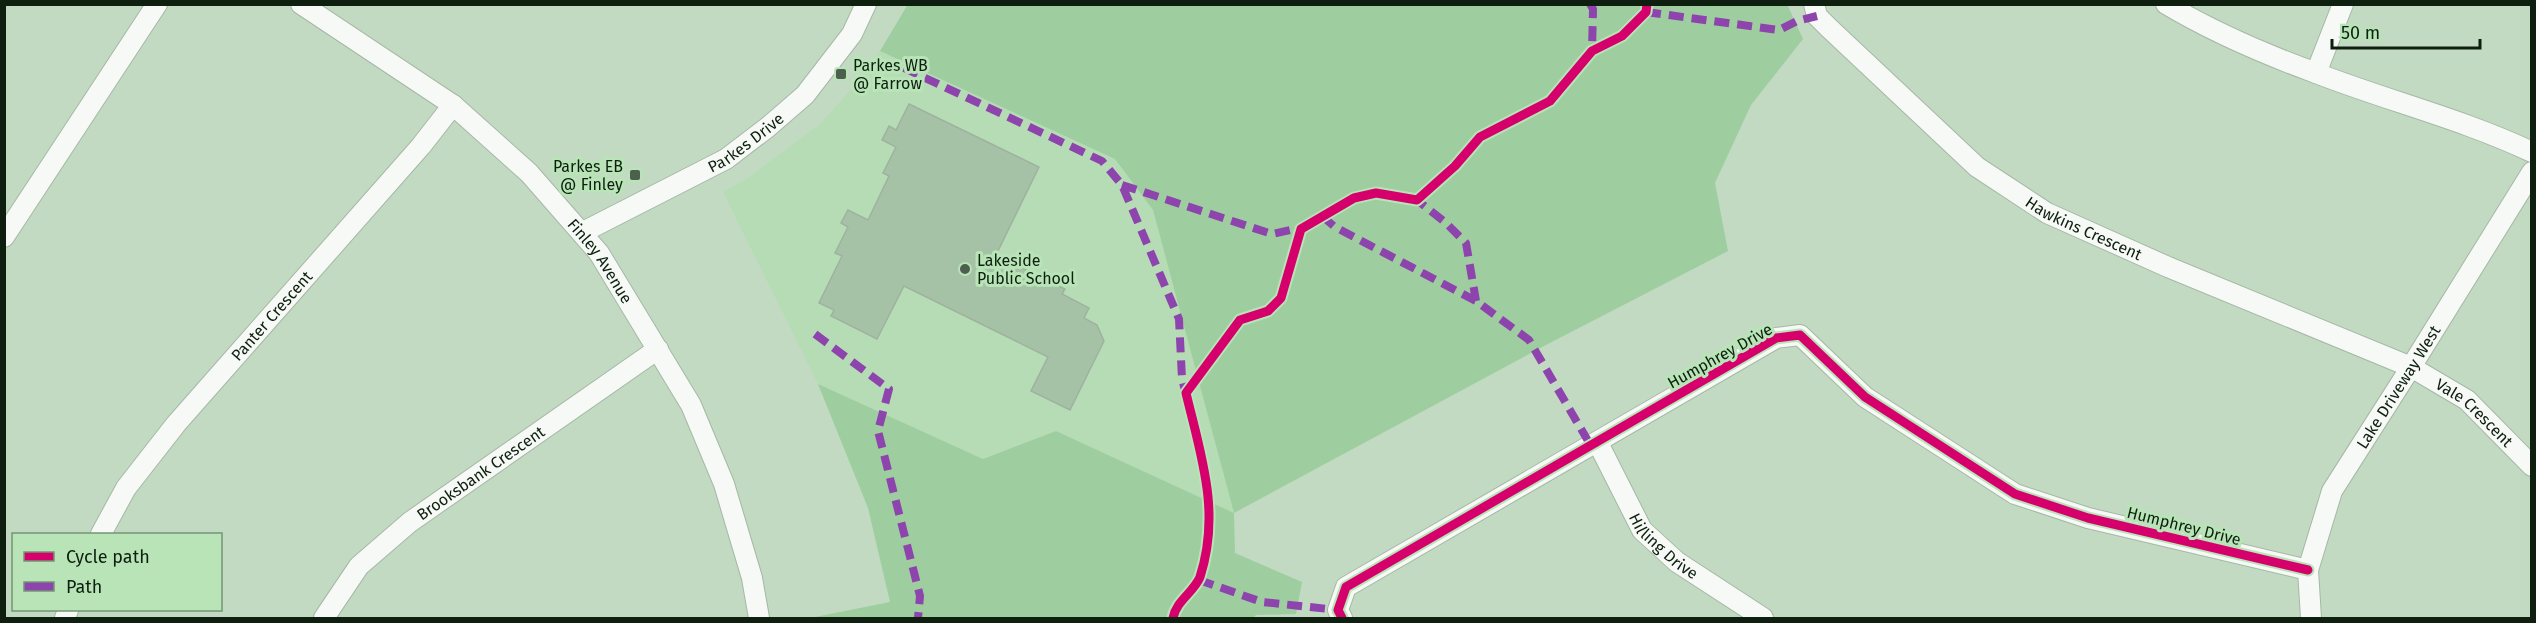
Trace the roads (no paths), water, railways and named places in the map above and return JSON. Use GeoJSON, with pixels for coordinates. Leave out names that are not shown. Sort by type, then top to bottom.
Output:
{"type":"FeatureCollection","features":[{"type":"Feature","properties":{"kind":"street"},"geometry":{"type":"LineString","coordinates":[[4,237],[157,4]]}},
{"type":"Feature","properties":{"kind":"street","name":"Finley Avenue"},"geometry":{"type":"LineString","coordinates":[[301,4],[453,105],[529,173],[599,253],[691,405],[724,484],[752,578],[759,618]]}},
{"type":"Feature","properties":{"kind":"street","name":"Parkes Drive"},"geometry":{"type":"LineString","coordinates":[[583,232],[726,159],[768,127],[806,95],[852,34],[866,4]]}},
{"type":"Feature","properties":{"kind":"street","name":"Hawkins Crescent"},"geometry":{"type":"LineString","coordinates":[[1814,4],[1817,16],[1977,167],[2047,213],[2168,267],[2411,367]]}},
{"type":"Feature","properties":{"kind":"street"},"geometry":{"type":"LineString","coordinates":[[2166,4],[2204,26],[2316,74],[2492,133],[2532,152]]}},
{"type":"Feature","properties":{"kind":"street"},"geometry":{"type":"LineString","coordinates":[[2316,74],[2343,4]]}},
{"type":"Feature","properties":{"kind":"street","name":"Panter Crescent"},"geometry":{"type":"LineString","coordinates":[[102,533],[126,488],[176,424],[426,142],[453,105]]}},
{"type":"Feature","properties":{"kind":"street","name":"Lake Driveway West"},"geometry":{"type":"LineString","coordinates":[[2311,618],[2308,570],[2332,491],[2532,172]]}},
{"type":"Feature","properties":{"kind":"street","name":"Humphrey Drive"},"geometry":{"type":"LineString","coordinates":[[1342,618],[1338,610],[1346,587],[1776,338],[1800,335],[1865,397],[2015,494],[2088,518],[2308,570]]}},
{"type":"Feature","properties":{"kind":"street","name":"Brooksbank Crescent"},"geometry":{"type":"LineString","coordinates":[[324,618],[359,566],[410,522],[658,349]]}},
{"type":"Feature","properties":{"kind":"street","name":"Vale Crescent"},"geometry":{"type":"LineString","coordinates":[[2411,367],[2467,400],[2532,466]]}},
{"type":"Feature","properties":{"kind":"street","name":"Hilling Drive"},"geometry":{"type":"LineString","coordinates":[[1598,443],[1642,530],[1677,562],[1763,618]]}},
{"type":"Feature","properties":{"kind":"place","name":"Parkes WB @ Farrow"},"geometry":{"type":"Point","coordinates":[841,74]}},
{"type":"Feature","properties":{"kind":"place","name":"Parkes EB @ Finley"},"geometry":{"type":"Point","coordinates":[635,175]}},
{"type":"Feature","properties":{"kind":"place","name":"Lakeside Public School"},"geometry":{"type":"Point","coordinates":[965,269]}}]}
